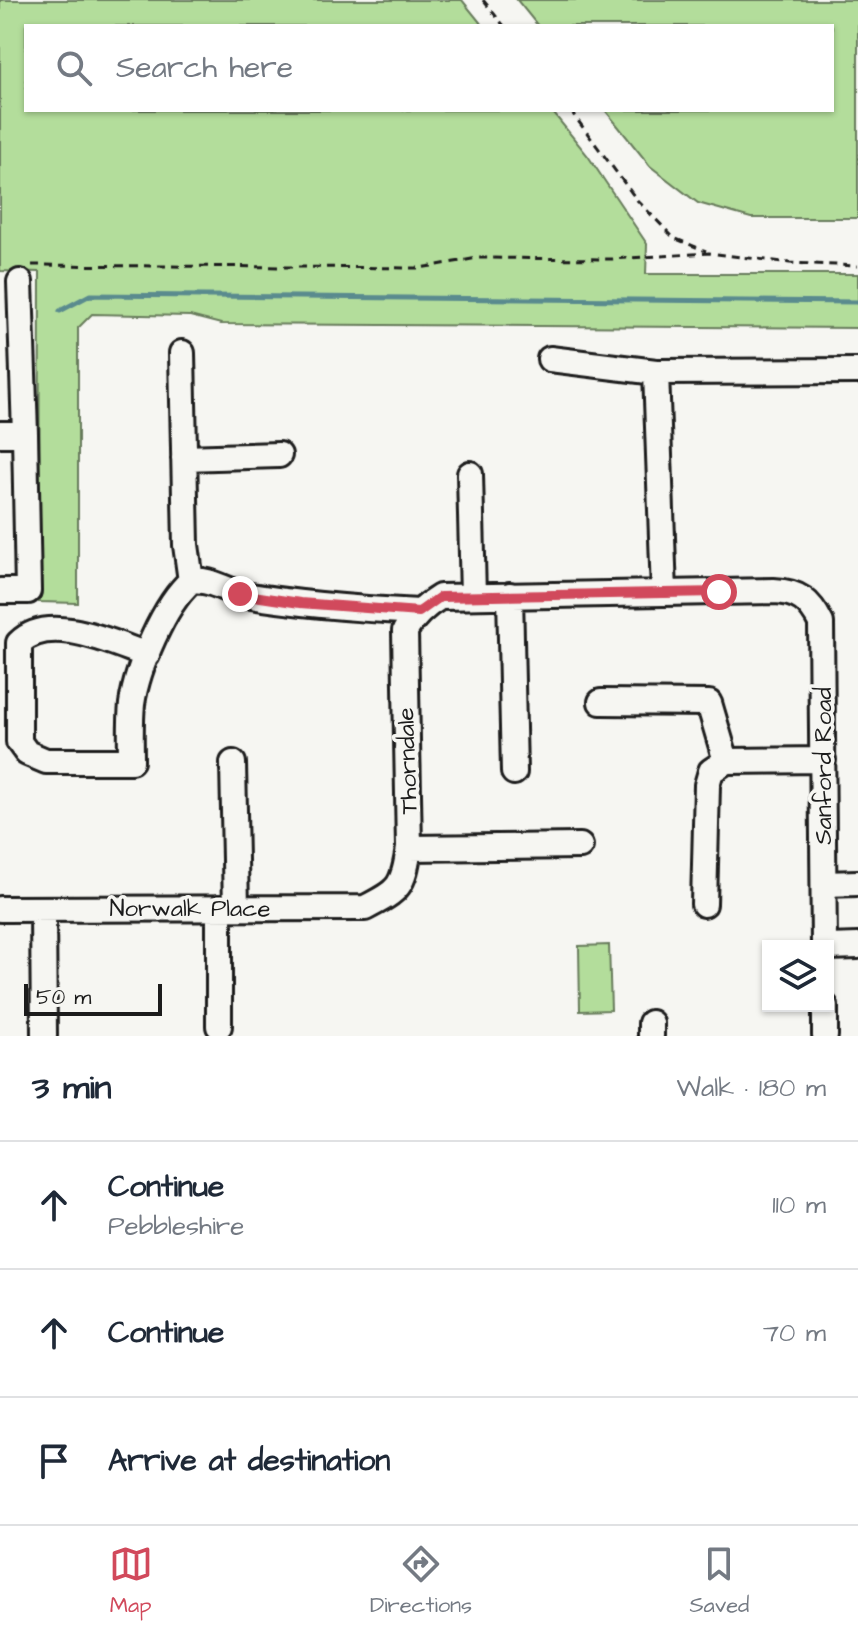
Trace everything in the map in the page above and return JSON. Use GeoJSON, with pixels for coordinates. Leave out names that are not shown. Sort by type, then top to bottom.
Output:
{"type":"FeatureCollection","features":[{"type":"Feature","properties":{"kind":"street"},"geometry":{"type":"LineString","coordinates":[[0,591],[28,591],[26,274]]}},
{"type":"Feature","properties":{"kind":"street"},"geometry":{"type":"LineString","coordinates":[[182,353],[186,545],[191,581]]}},
{"type":"Feature","properties":{"kind":"street"},"geometry":{"type":"LineString","coordinates":[[550,359],[656,372],[858,371]]}},
{"type":"Feature","properties":{"kind":"street"},"geometry":{"type":"LineString","coordinates":[[147,655],[80,632],[43,630],[28,634],[19,643],[19,742],[27,753],[46,761],[131,761],[132,706],[136,684],[171,605],[191,581],[201,579],[240,594],[300,603],[419,612],[440,597],[664,593],[656,372]]}},
{"type":"Feature","properties":{"kind":"street"},"geometry":{"type":"LineString","coordinates":[[0,434],[25,434]]}},
{"type":"Feature","properties":{"kind":"street"},"geometry":{"type":"LineString","coordinates":[[184,458],[279,455]]}},
{"type":"Feature","properties":{"kind":"street"},"geometry":{"type":"LineString","coordinates":[[470,474],[473,596]]}},
{"type":"Feature","properties":{"kind":"street","name":"Sanford Road"},"geometry":{"type":"LineString","coordinates":[[664,593],[774,591],[799,595],[809,603],[821,623],[826,940]]}},
{"type":"Feature","properties":{"kind":"street"},"geometry":{"type":"LineString","coordinates":[[510,595],[514,772]]}},
{"type":"Feature","properties":{"kind":"street","name":"Thorndale"},"geometry":{"type":"LineString","coordinates":[[378,902],[398,890],[404,878],[409,848],[403,647],[405,631],[419,612]]}},
{"type":"Feature","properties":{"kind":"street"},"geometry":{"type":"LineString","coordinates":[[601,702],[709,703],[726,761]]}},
{"type":"Feature","properties":{"kind":"street"},"geometry":{"type":"LineString","coordinates":[[704,904],[707,785],[711,771],[726,761],[823,760]]}},
{"type":"Feature","properties":{"kind":"street"},"geometry":{"type":"LineString","coordinates":[[219,1026],[233,763]]}},
{"type":"Feature","properties":{"kind":"street"},"geometry":{"type":"LineString","coordinates":[[409,848],[580,846]]}},
{"type":"Feature","properties":{"kind":"street"},"geometry":{"type":"LineString","coordinates":[[824,884],[858,883]]}},
{"type":"Feature","properties":{"kind":"street","name":"Norwalk Place"},"geometry":{"type":"LineString","coordinates":[[0,909],[365,908],[378,902]]}},
{"type":"Feature","properties":{"kind":"street"},"geometry":{"type":"LineString","coordinates":[[43,909],[44,1036]]}},
{"type":"Feature","properties":{"kind":"street"},"geometry":{"type":"LineString","coordinates":[[834,947],[858,946]]}},
{"type":"Feature","properties":{"kind":"street"},"geometry":{"type":"LineString","coordinates":[[825,1012],[825,1036]]}},
{"type":"Feature","properties":{"kind":"path"},"geometry":{"type":"LineString","coordinates":[[483,0],[502,24]]}},
{"type":"Feature","properties":{"kind":"path"},"geometry":{"type":"LineString","coordinates":[[571,112],[637,200],[674,238],[709,253]]}},
{"type":"Feature","properties":{"kind":"path"},"geometry":{"type":"LineString","coordinates":[[26,274],[420,268],[478,258],[613,259],[709,253],[790,263],[858,266]]}},
{"type":"Feature","properties":{"kind":"green space"},"geometry":{"type":"Polygon","coordinates":[[[0,0],[462,0],[481,24],[24,24],[24,112],[553,112],[588,156],[647,244],[646,274],[858,274],[858,328],[221,324],[190,316],[92,314],[78,328],[78,603],[39,602],[40,272],[0,271],[0,0]]]}},
{"type":"Feature","properties":{"kind":"green space"},"geometry":{"type":"Polygon","coordinates":[[[517,0],[858,0],[858,218],[751,218],[698,203],[650,166],[607,112],[834,112],[834,24],[536,24],[517,0]]]}},
{"type":"Feature","properties":{"kind":"green space"},"geometry":{"type":"Polygon","coordinates":[[[609,945],[611,1010],[580,1011],[579,946],[609,945]]]}},
{"type":"Feature","properties":{"kind":"waterway"},"geometry":{"type":"LineString","coordinates":[[60,311],[90,295],[858,302]]}},
{"type":"Feature","properties":{"kind":"route"},"geometry":{"type":"LineString","coordinates":[[240,594],[300,603],[419,612],[440,597],[719,592]]}}]}
